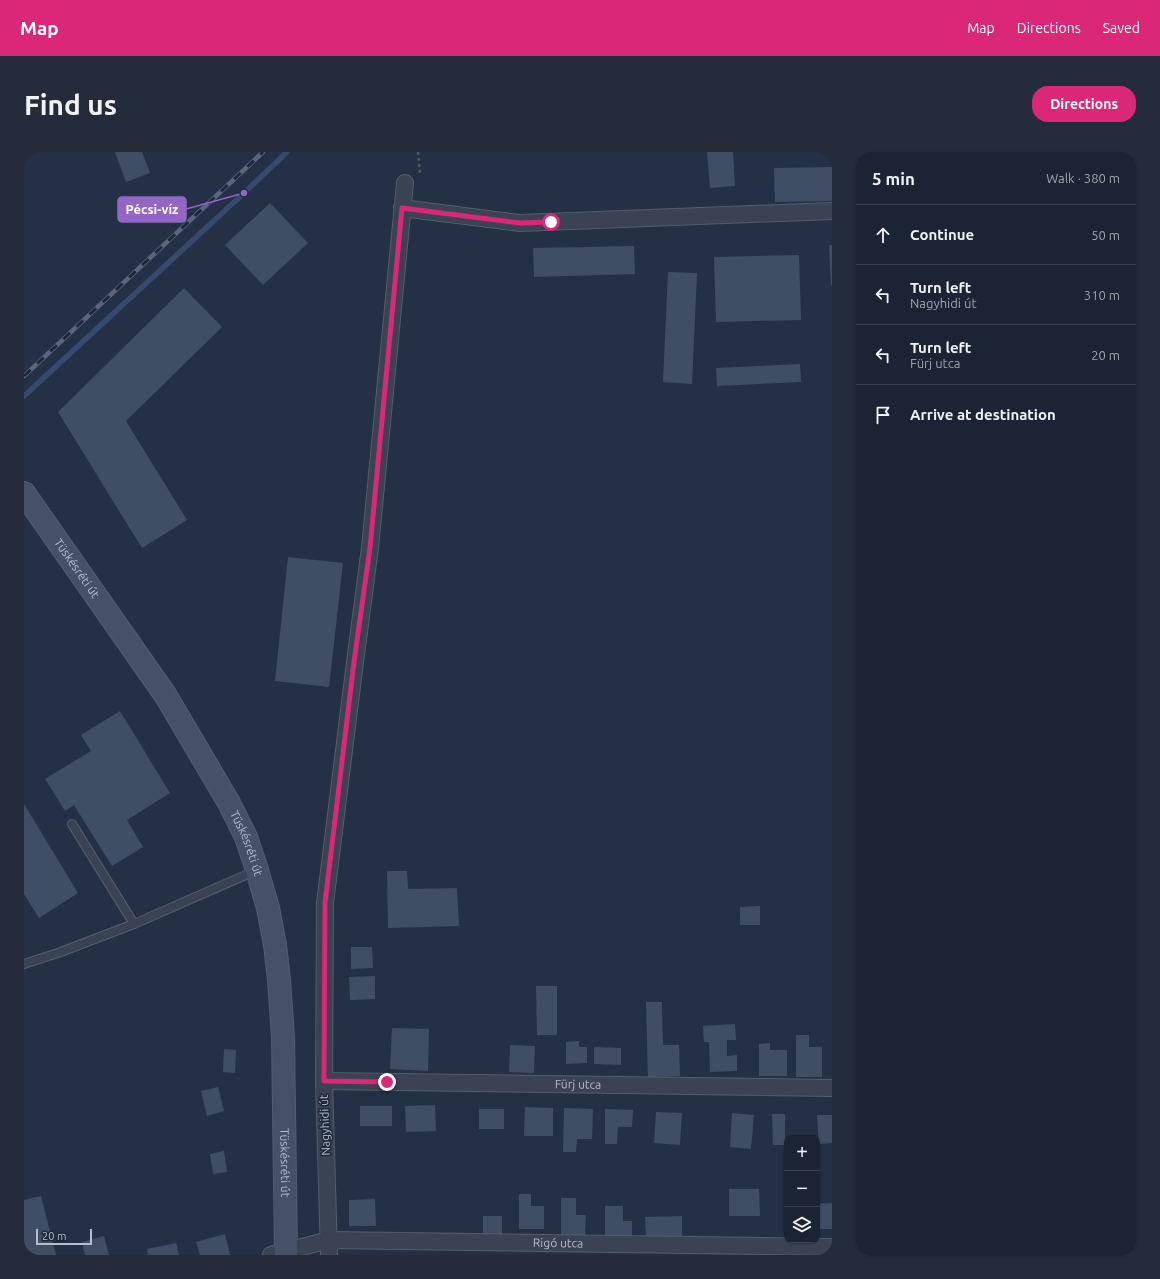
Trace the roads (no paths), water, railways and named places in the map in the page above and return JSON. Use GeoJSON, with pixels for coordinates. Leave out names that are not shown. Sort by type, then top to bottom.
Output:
{"type":"FeatureCollection","features":[{"type":"Feature","properties":{"kind":"street","name":"Nagyhidi út"},"geometry":{"type":"LineString","coordinates":[[329,1248],[324,1081],[325,903],[354,662],[370,548],[405,183]]}},
{"type":"Feature","properties":{"kind":"street"},"geometry":{"type":"LineString","coordinates":[[402,208],[520,223],[832,211]]}},
{"type":"Feature","properties":{"kind":"street","name":"Tüskésréti út"},"geometry":{"type":"LineString","coordinates":[[24,493],[166,696],[230,803],[246,838],[257,870],[268,908],[272,930],[279,980],[283,1037],[281,1254]]}},
{"type":"Feature","properties":{"kind":"street","name":"Fürj utca"},"geometry":{"type":"LineString","coordinates":[[324,1081],[832,1088]]}},
{"type":"Feature","properties":{"kind":"street","name":"Rigó utca"},"geometry":{"type":"LineString","coordinates":[[281,1254],[329,1248],[832,1247]]}},
{"type":"Feature","properties":{"kind":"lane"},"geometry":{"type":"LineString","coordinates":[[72,824],[134,924]]}},
{"type":"Feature","properties":{"kind":"lane"},"geometry":{"type":"LineString","coordinates":[[24,964],[58,953],[134,924],[257,870]]}},
{"type":"Feature","properties":{"kind":"waterway"},"geometry":{"type":"LineString","coordinates":[[24,396],[287,152]]}},
{"type":"Feature","properties":{"kind":"railway"},"geometry":{"type":"LineString","coordinates":[[24,376],[263,152]]}},
{"type":"Feature","properties":{"kind":"place","name":"Pécsi-víz"},"geometry":{"type":"Point","coordinates":[244,193]}}]}
